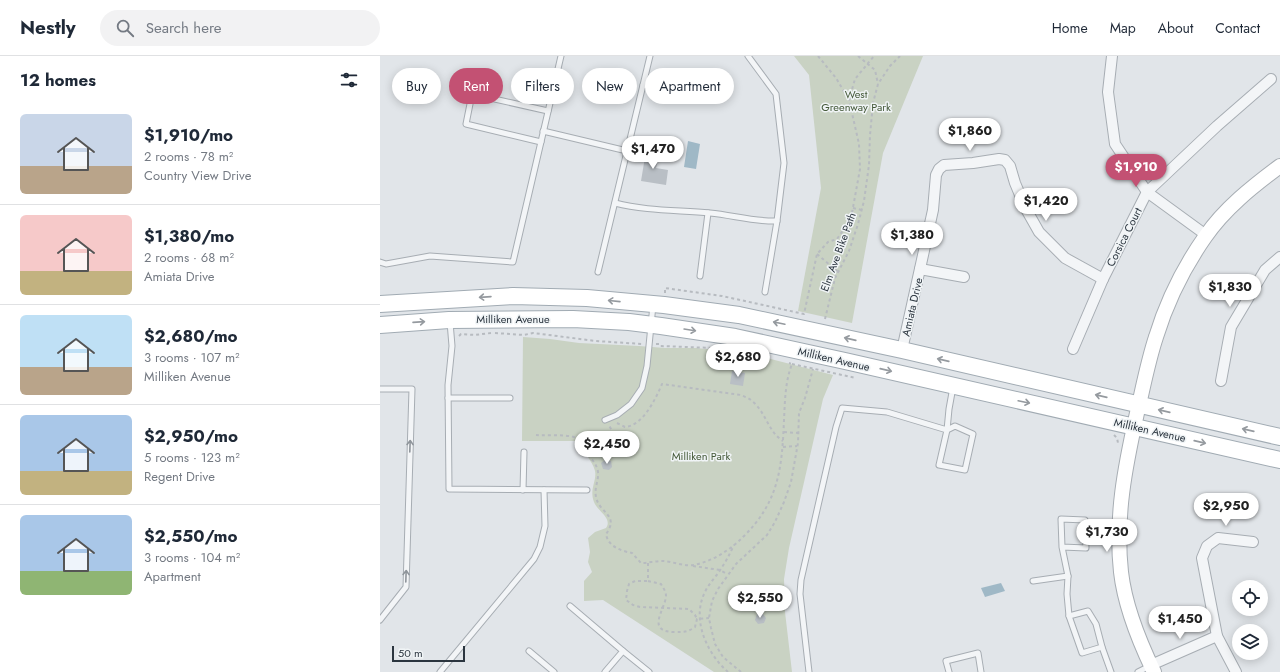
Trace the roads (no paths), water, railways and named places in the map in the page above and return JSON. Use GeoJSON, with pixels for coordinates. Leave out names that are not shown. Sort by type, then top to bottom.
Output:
{"type":"FeatureCollection","features":[{"type":"Feature","properties":{"kind":"main road","name":"Milliken Avenue"},"geometry":{"type":"LineString","coordinates":[[380,304],[513,296],[587,298],[739,314],[1280,437]]}},
{"type":"Feature","properties":{"kind":"main road","name":"Milliken Avenue"},"geometry":{"type":"LineString","coordinates":[[380,325],[449,320],[572,319],[651,325],[735,337],[1280,460]]}},
{"type":"Feature","properties":{"kind":"street"},"geometry":{"type":"LineString","coordinates":[[1112,56],[1108,92],[1115,144],[1147,192],[1206,236]]}},
{"type":"Feature","properties":{"kind":"street","name":"Corsica Court"},"geometry":{"type":"LineString","coordinates":[[1073,349],[1103,279],[1147,192],[1217,126],[1272,79]]}},
{"type":"Feature","properties":{"kind":"street","name":"Amiata Drive"},"geometry":{"type":"LineString","coordinates":[[902,350],[933,210],[936,175],[939,168],[944,165],[999,159],[1005,160],[1010,166],[1015,183],[1026,209],[1039,232],[1065,258],[1103,279]]}},
{"type":"Feature","properties":{"kind":"street"},"geometry":{"type":"LineString","coordinates":[[1217,636],[1153,669],[1128,608],[1121,572],[1119,533],[1121,491],[1134,426],[1156,337],[1170,299],[1184,271],[1206,236],[1232,206],[1261,180],[1280,166]]}},
{"type":"Feature","properties":{"kind":"street"},"geometry":{"type":"LineString","coordinates":[[1221,381],[1231,328],[1264,270],[1280,257]]}},
{"type":"Feature","properties":{"kind":"street"},"geometry":{"type":"LineString","coordinates":[[920,269],[964,277]]}},
{"type":"Feature","properties":{"kind":"street"},"geometry":{"type":"LineString","coordinates":[[1236,672],[1217,636],[1202,558],[1207,546],[1218,538],[1253,542]]}},
{"type":"Feature","properties":{"kind":"lane"},"geometry":{"type":"LineString","coordinates":[[380,262],[386,264],[430,256],[513,262],[561,56]]}},
{"type":"Feature","properties":{"kind":"lane"},"geometry":{"type":"LineString","coordinates":[[598,272],[650,56]]}},
{"type":"Feature","properties":{"kind":"lane"},"geometry":{"type":"LineString","coordinates":[[748,56],[776,94],[784,163],[777,221],[765,292]]}},
{"type":"Feature","properties":{"kind":"lane"},"geometry":{"type":"LineString","coordinates":[[541,142],[466,124],[472,94],[548,111]]}},
{"type":"Feature","properties":{"kind":"lane"},"geometry":{"type":"LineString","coordinates":[[543,132],[627,151]]}},
{"type":"Feature","properties":{"kind":"lane"},"geometry":{"type":"LineString","coordinates":[[615,203],[631,207],[708,213],[765,222],[777,221]]}},
{"type":"Feature","properties":{"kind":"lane"},"geometry":{"type":"LineString","coordinates":[[700,276],[708,213]]}},
{"type":"Feature","properties":{"kind":"lane"},"geometry":{"type":"LineString","coordinates":[[605,420],[617,416],[631,404],[642,388],[647,366],[653,304]]}},
{"type":"Feature","properties":{"kind":"lane"},"geometry":{"type":"LineString","coordinates":[[449,320],[452,346],[448,398],[449,488],[587,490]]}},
{"type":"Feature","properties":{"kind":"lane"},"geometry":{"type":"LineString","coordinates":[[809,672],[800,594],[801,580],[836,426],[842,408],[887,412],[948,430],[955,426],[973,434],[965,470],[939,465],[948,430],[949,409],[953,386]]}},
{"type":"Feature","properties":{"kind":"lane"},"geometry":{"type":"LineString","coordinates":[[380,389],[412,389],[406,587],[380,620]]}},
{"type":"Feature","properties":{"kind":"lane"},"geometry":{"type":"LineString","coordinates":[[448,398],[510,398]]}},
{"type":"Feature","properties":{"kind":"lane"},"geometry":{"type":"LineString","coordinates":[[524,452],[524,490]]}},
{"type":"Feature","properties":{"kind":"lane"},"geometry":{"type":"LineString","coordinates":[[440,672],[534,560],[540,547],[544,526],[544,490]]}},
{"type":"Feature","properties":{"kind":"lane"},"geometry":{"type":"LineString","coordinates":[[1062,548],[1086,548],[1085,520],[1061,519],[1062,548],[1068,576],[1067,594],[1070,616],[1082,653],[1102,647]]}},
{"type":"Feature","properties":{"kind":"lane"},"geometry":{"type":"LineString","coordinates":[[1032,581],[1068,576]]}},
{"type":"Feature","properties":{"kind":"lane"},"geometry":{"type":"LineString","coordinates":[[570,606],[649,672]]}},
{"type":"Feature","properties":{"kind":"lane"},"geometry":{"type":"LineString","coordinates":[[1070,616],[1088,611],[1096,624],[1111,672]]}},
{"type":"Feature","properties":{"kind":"lane"},"geometry":{"type":"LineString","coordinates":[[529,651],[554,672]]}},
{"type":"Feature","properties":{"kind":"lane"},"geometry":{"type":"LineString","coordinates":[[606,672],[623,651]]}},
{"type":"Feature","properties":{"kind":"lane"},"geometry":{"type":"LineString","coordinates":[[949,672],[946,661],[978,653],[981,672]]}},
{"type":"Feature","properties":{"kind":"lane"},"geometry":{"type":"LineString","coordinates":[[1138,672],[1153,669]]}},
{"type":"Feature","properties":{"kind":"water"},"geometry":{"type":"Polygon","coordinates":[[[688,141],[700,144],[696,169],[684,167],[688,141]]]}},
{"type":"Feature","properties":{"kind":"water"},"geometry":{"type":"Polygon","coordinates":[[[1001,583],[1005,591],[985,597],[981,588],[1001,583]]]}},
{"type":"Feature","properties":{"kind":"park label","name":"West Greenway Park"},"geometry":{"type":"Point","coordinates":[856,100]}},
{"type":"Feature","properties":{"kind":"park label","name":"Milliken Park"},"geometry":{"type":"Point","coordinates":[701,456]}}]}
